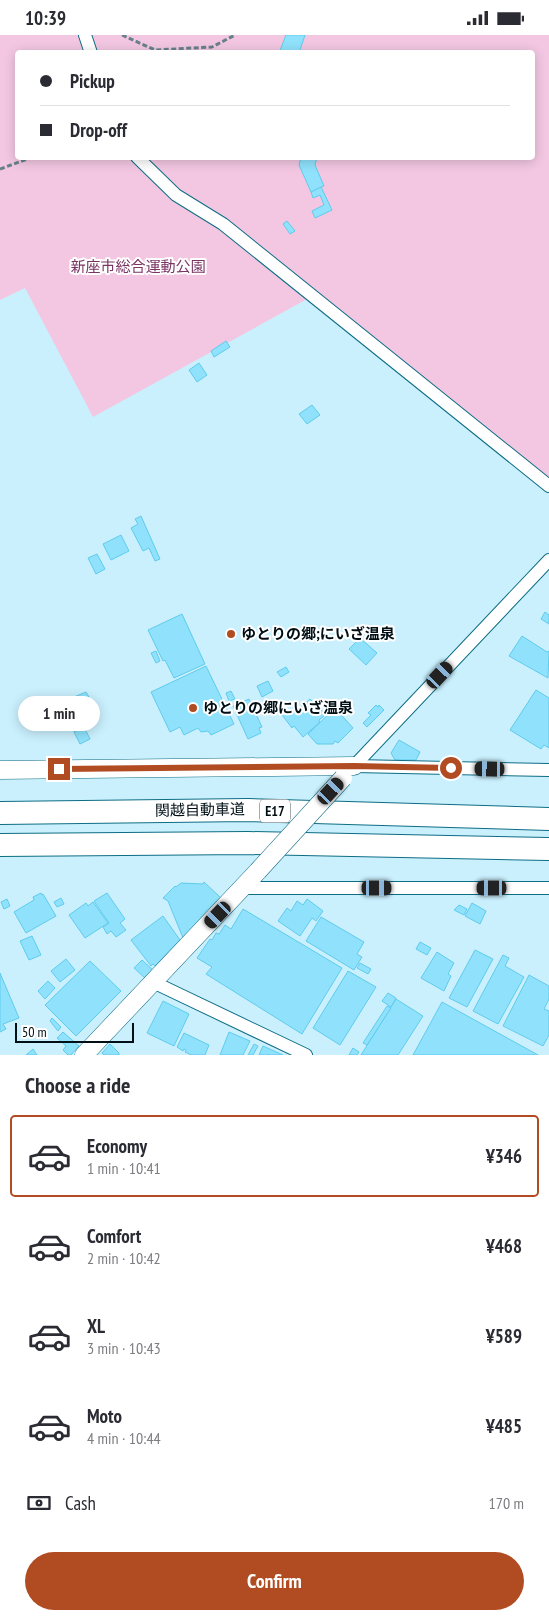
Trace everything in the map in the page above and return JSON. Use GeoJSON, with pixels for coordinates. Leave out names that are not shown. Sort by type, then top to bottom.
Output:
{"type":"FeatureCollection","features":[{"type":"Feature","properties":{"kind":"highway","name":"関越自動車道"},"geometry":{"type":"LineString","coordinates":[[0,813],[248,810],[549,819]]}},
{"type":"Feature","properties":{"kind":"highway","name":"E17"},"geometry":{"type":"LineString","coordinates":[[0,845],[248,843],[549,849]]}},
{"type":"Feature","properties":{"kind":"street"},"geometry":{"type":"LineString","coordinates":[[85,35],[90,50]]}},
{"type":"Feature","properties":{"kind":"street"},"geometry":{"type":"LineString","coordinates":[[141,160],[176,195],[223,224],[549,486]]}},
{"type":"Feature","properties":{"kind":"street"},"geometry":{"type":"LineString","coordinates":[[84,1055],[243,888],[348,772],[549,560]]}},
{"type":"Feature","properties":{"kind":"street"},"geometry":{"type":"LineString","coordinates":[[0,770],[549,771]]}},
{"type":"Feature","properties":{"kind":"street"},"geometry":{"type":"LineString","coordinates":[[243,888],[549,888]]}},
{"type":"Feature","properties":{"kind":"street"},"geometry":{"type":"LineString","coordinates":[[153,982],[306,1055]]}},
{"type":"Feature","properties":{"kind":"path"},"geometry":{"type":"LineString","coordinates":[[122,35],[156,50],[212,47],[235,35]]}},
{"type":"Feature","properties":{"kind":"path"},"geometry":{"type":"LineString","coordinates":[[0,169],[25,160]]}},
{"type":"Feature","properties":{"kind":"green space","name":"新座市総合運動公園"},"geometry":{"type":"Polygon","coordinates":[[[0,35],[549,35],[549,482],[318,293],[93,417],[25,288],[0,300],[0,35]]]}},
{"type":"Feature","properties":{"kind":"building"},"geometry":{"type":"Polygon","coordinates":[[[286,35],[305,35],[300,50],[280,50],[286,35]]]}},
{"type":"Feature","properties":{"kind":"building"},"geometry":{"type":"Polygon","coordinates":[[[300,160],[316,160],[315,165],[324,186],[311,192],[299,165],[300,160]]]}},
{"type":"Feature","properties":{"kind":"building"},"geometry":{"type":"Polygon","coordinates":[[[321,187],[332,210],[315,218],[312,211],[324,205],[320,195],[313,198],[311,192],[321,187]]]}},
{"type":"Feature","properties":{"kind":"building"},"geometry":{"type":"Polygon","coordinates":[[[287,221],[295,231],[290,234],[283,224],[287,221]]]}},
{"type":"Feature","properties":{"kind":"building"},"geometry":{"type":"Polygon","coordinates":[[[226,341],[230,347],[214,357],[211,351],[226,341]]]}},
{"type":"Feature","properties":{"kind":"building"},"geometry":{"type":"Polygon","coordinates":[[[199,363],[207,375],[197,382],[189,370],[199,363]]]}},
{"type":"Feature","properties":{"kind":"building"},"geometry":{"type":"Polygon","coordinates":[[[312,405],[320,415],[307,424],[299,414],[312,405]]]}},
{"type":"Feature","properties":{"kind":"building"},"geometry":{"type":"Polygon","coordinates":[[[141,516],[160,559],[155,561],[149,548],[143,551],[131,528],[138,524],[135,519],[141,516]]]}},
{"type":"Feature","properties":{"kind":"building"},"geometry":{"type":"Polygon","coordinates":[[[121,535],[129,551],[111,560],[103,544],[121,535]]]}},
{"type":"Feature","properties":{"kind":"building"},"geometry":{"type":"Polygon","coordinates":[[[97,554],[105,569],[96,574],[88,558],[97,554]]]}},
{"type":"Feature","properties":{"kind":"building"},"geometry":{"type":"Polygon","coordinates":[[[545,612],[549,615],[549,624],[541,619],[545,612]]]}},
{"type":"Feature","properties":{"kind":"building"},"geometry":{"type":"Polygon","coordinates":[[[182,614],[205,664],[174,678],[165,660],[163,661],[148,630],[182,614]]]}},
{"type":"Feature","properties":{"kind":"building"},"geometry":{"type":"Polygon","coordinates":[[[522,636],[547,652],[549,651],[548,678],[509,656],[522,636]]]}},
{"type":"Feature","properties":{"kind":"building"},"geometry":{"type":"Polygon","coordinates":[[[360,638],[377,653],[366,665],[349,649],[360,638]]]}},
{"type":"Feature","properties":{"kind":"building"},"geometry":{"type":"Polygon","coordinates":[[[156,651],[160,661],[156,663],[151,653],[156,651]]]}},
{"type":"Feature","properties":{"kind":"building","name":"ゆとりの郷にいざ温泉"},"geometry":{"type":"Polygon","coordinates":[[[206,666],[234,724],[211,735],[208,731],[201,732],[198,728],[184,735],[180,727],[170,732],[151,692],[206,666]]]}},
{"type":"Feature","properties":{"kind":"building"},"geometry":{"type":"Polygon","coordinates":[[[286,667],[289,672],[281,677],[277,672],[286,667]]]}},
{"type":"Feature","properties":{"kind":"building"},"geometry":{"type":"Polygon","coordinates":[[[268,681],[273,691],[262,697],[257,686],[268,681]]]}},
{"type":"Feature","properties":{"kind":"building"},"geometry":{"type":"Polygon","coordinates":[[[536,690],[549,698],[549,748],[544,745],[541,749],[510,730],[536,690]]]}},
{"type":"Feature","properties":{"kind":"building"},"geometry":{"type":"Polygon","coordinates":[[[231,691],[235,699],[229,701],[226,693],[231,691]]]}},
{"type":"Feature","properties":{"kind":"building"},"geometry":{"type":"Polygon","coordinates":[[[86,692],[89,697],[77,703],[74,697],[86,692]]]}},
{"type":"Feature","properties":{"kind":"building"},"geometry":{"type":"Polygon","coordinates":[[[249,699],[262,727],[259,728],[261,733],[248,739],[233,706],[249,699]]]}},
{"type":"Feature","properties":{"kind":"building"},"geometry":{"type":"Polygon","coordinates":[[[310,699],[323,712],[324,716],[303,737],[294,726],[292,728],[282,715],[288,710],[291,713],[296,708],[298,710],[310,699]]]}},
{"type":"Feature","properties":{"kind":"building"},"geometry":{"type":"Polygon","coordinates":[[[376,705],[378,707],[379,705],[384,710],[367,727],[363,723],[371,715],[368,713],[376,705]]]}},
{"type":"Feature","properties":{"kind":"building"},"geometry":{"type":"Polygon","coordinates":[[[335,708],[353,728],[338,743],[335,741],[333,744],[317,744],[308,734],[335,708]]]}},
{"type":"Feature","properties":{"kind":"building"},"geometry":{"type":"Polygon","coordinates":[[[79,715],[84,726],[73,731],[68,720],[79,715]]]}},
{"type":"Feature","properties":{"kind":"building"},"geometry":{"type":"Polygon","coordinates":[[[84,727],[90,739],[80,744],[74,732],[84,727]]]}},
{"type":"Feature","properties":{"kind":"building"},"geometry":{"type":"Polygon","coordinates":[[[399,740],[420,752],[416,760],[395,760],[391,753],[399,740]]]}},
{"type":"Feature","properties":{"kind":"building"},"geometry":{"type":"Polygon","coordinates":[[[204,882],[221,898],[183,938],[168,901],[163,898],[175,886],[181,883],[203,884],[204,882]]]}},
{"type":"Feature","properties":{"kind":"building"},"geometry":{"type":"Polygon","coordinates":[[[41,893],[56,916],[26,933],[14,912],[34,900],[33,897],[41,893]]]}},
{"type":"Feature","properties":{"kind":"building"},"geometry":{"type":"Polygon","coordinates":[[[107,893],[125,919],[120,923],[126,930],[116,937],[111,931],[107,934],[103,927],[109,923],[94,901],[107,893]]]}},
{"type":"Feature","properties":{"kind":"building"},"geometry":{"type":"Polygon","coordinates":[[[61,898],[64,904],[57,907],[54,902],[61,898]]]}},
{"type":"Feature","properties":{"kind":"building"},"geometry":{"type":"Polygon","coordinates":[[[7,899],[10,906],[4,909],[1,902],[7,899]]]}},
{"type":"Feature","properties":{"kind":"building"},"geometry":{"type":"Polygon","coordinates":[[[307,899],[323,911],[316,921],[312,918],[300,936],[278,921],[287,908],[291,911],[297,901],[303,905],[307,899]]]}},
{"type":"Feature","properties":{"kind":"building"},"geometry":{"type":"Polygon","coordinates":[[[93,902],[108,923],[85,938],[69,915],[86,903],[88,906],[93,902]]]}},
{"type":"Feature","properties":{"kind":"building"},"geometry":{"type":"Polygon","coordinates":[[[472,903],[486,911],[480,924],[465,916],[472,903]]]}},
{"type":"Feature","properties":{"kind":"building"},"geometry":{"type":"Polygon","coordinates":[[[459,905],[467,909],[464,915],[454,910],[459,905]]]}},
{"type":"Feature","properties":{"kind":"building"},"geometry":{"type":"Polygon","coordinates":[[[243,909],[342,968],[302,1034],[206,974],[212,967],[197,958],[210,939],[212,940],[216,933],[219,934],[225,925],[231,929],[243,909]]]}},
{"type":"Feature","properties":{"kind":"building"},"geometry":{"type":"Polygon","coordinates":[[[163,916],[180,940],[155,966],[153,964],[151,966],[131,940],[163,916]]]}},
{"type":"Feature","properties":{"kind":"building"},"geometry":{"type":"Polygon","coordinates":[[[321,917],[364,942],[357,954],[362,957],[354,970],[306,941],[321,917]]]}},
{"type":"Feature","properties":{"kind":"building"},"geometry":{"type":"Polygon","coordinates":[[[32,936],[41,955],[29,960],[20,941],[32,936]]]}},
{"type":"Feature","properties":{"kind":"building"},"geometry":{"type":"Polygon","coordinates":[[[420,942],[431,948],[427,955],[416,949],[420,942]]]}},
{"type":"Feature","properties":{"kind":"building"},"geometry":{"type":"Polygon","coordinates":[[[475,950],[493,959],[467,1007],[449,998],[475,950]]]}},
{"type":"Feature","properties":{"kind":"building"},"geometry":{"type":"Polygon","coordinates":[[[437,952],[454,963],[448,974],[451,976],[444,991],[421,978],[437,952]]]}},
{"type":"Feature","properties":{"kind":"building"},"geometry":{"type":"Polygon","coordinates":[[[503,955],[509,958],[505,966],[524,977],[498,1024],[473,1011],[503,955]]]}},
{"type":"Feature","properties":{"kind":"building"},"geometry":{"type":"Polygon","coordinates":[[[66,959],[75,970],[60,982],[51,971],[66,959]]]}},
{"type":"Feature","properties":{"kind":"building"},"geometry":{"type":"Polygon","coordinates":[[[142,960],[153,970],[145,978],[134,968],[142,960]]]}},
{"type":"Feature","properties":{"kind":"building"},"geometry":{"type":"Polygon","coordinates":[[[90,961],[121,991],[76,1036],[45,1005],[90,961]]]}},
{"type":"Feature","properties":{"kind":"building"},"geometry":{"type":"Polygon","coordinates":[[[360,963],[371,969],[368,974],[357,968],[360,963]]]}},
{"type":"Feature","properties":{"kind":"building"},"geometry":{"type":"Polygon","coordinates":[[[348,971],[376,987],[340,1045],[313,1028],[348,971]]]}},
{"type":"Feature","properties":{"kind":"building"},"geometry":{"type":"Polygon","coordinates":[[[0,973],[19,1018],[3,1024],[6,1029],[0,1032],[0,973]]]}},
{"type":"Feature","properties":{"kind":"building"},"geometry":{"type":"Polygon","coordinates":[[[529,975],[549,986],[549,999],[544,1009],[549,1011],[549,1035],[543,1046],[503,1026],[529,975]]]}},
{"type":"Feature","properties":{"kind":"building"},"geometry":{"type":"Polygon","coordinates":[[[48,981],[55,988],[45,999],[38,991],[48,981]]]}},
{"type":"Feature","properties":{"kind":"building"},"geometry":{"type":"Polygon","coordinates":[[[388,993],[396,998],[391,1007],[382,1001],[388,993]]]}},
{"type":"Feature","properties":{"kind":"building"},"geometry":{"type":"Polygon","coordinates":[[[396,999],[423,1016],[398,1055],[361,1055],[396,999]]]}},
{"type":"Feature","properties":{"kind":"building"},"geometry":{"type":"Polygon","coordinates":[[[163,1001],[189,1014],[174,1046],[147,1033],[163,1001]]]}},
{"type":"Feature","properties":{"kind":"building"},"geometry":{"type":"Polygon","coordinates":[[[442,1002],[538,1055],[413,1055],[442,1002]]]}},
{"type":"Feature","properties":{"kind":"building"},"geometry":{"type":"Polygon","coordinates":[[[387,1006],[391,1008],[367,1045],[363,1043],[387,1006]]]}},
{"type":"Feature","properties":{"kind":"building"},"geometry":{"type":"Polygon","coordinates":[[[52,1018],[61,1027],[58,1031],[50,1021],[52,1018]]]}},
{"type":"Feature","properties":{"kind":"building"},"geometry":{"type":"Polygon","coordinates":[[[63,1032],[79,1046],[71,1055],[68,1055],[63,1050],[66,1046],[57,1038],[63,1032]]]}},
{"type":"Feature","properties":{"kind":"building"},"geometry":{"type":"Polygon","coordinates":[[[229,1032],[250,1041],[243,1055],[220,1055],[229,1032]]]}},
{"type":"Feature","properties":{"kind":"building"},"geometry":{"type":"Polygon","coordinates":[[[184,1033],[209,1045],[205,1055],[191,1055],[185,1052],[186,1050],[184,1049],[183,1051],[177,1047],[184,1033]]]}},
{"type":"Feature","properties":{"kind":"building"},"geometry":{"type":"Polygon","coordinates":[[[110,1044],[119,1055],[104,1055],[102,1053],[110,1044]]]}},
{"type":"Feature","properties":{"kind":"building"},"geometry":{"type":"Polygon","coordinates":[[[254,1044],[258,1046],[253,1055],[248,1055],[254,1044]]]}},
{"type":"Feature","properties":{"kind":"building"},"geometry":{"type":"Polygon","coordinates":[[[263,1046],[283,1055],[259,1055],[263,1046]]]}},
{"type":"Feature","properties":{"kind":"building"},"geometry":{"type":"Polygon","coordinates":[[[353,1048],[359,1052],[357,1055],[349,1055],[353,1048]]]}},
{"type":"Feature","properties":{"kind":"building"},"geometry":{"type":"Polygon","coordinates":[[[33,1049],[37,1055],[26,1055],[33,1049]]]}},
{"type":"Feature","properties":{"kind":"place","name":"ゆとりの郷;にいざ温泉"},"geometry":{"type":"Point","coordinates":[231,634]}},
{"type":"Feature","properties":{"kind":"place","name":"ゆとりの郷にいざ温泉"},"geometry":{"type":"Point","coordinates":[193,708]}},
{"type":"Feature","properties":{"kind":"route"},"geometry":{"type":"LineString","coordinates":[[59,769],[354,766],[451,768]]}}]}
